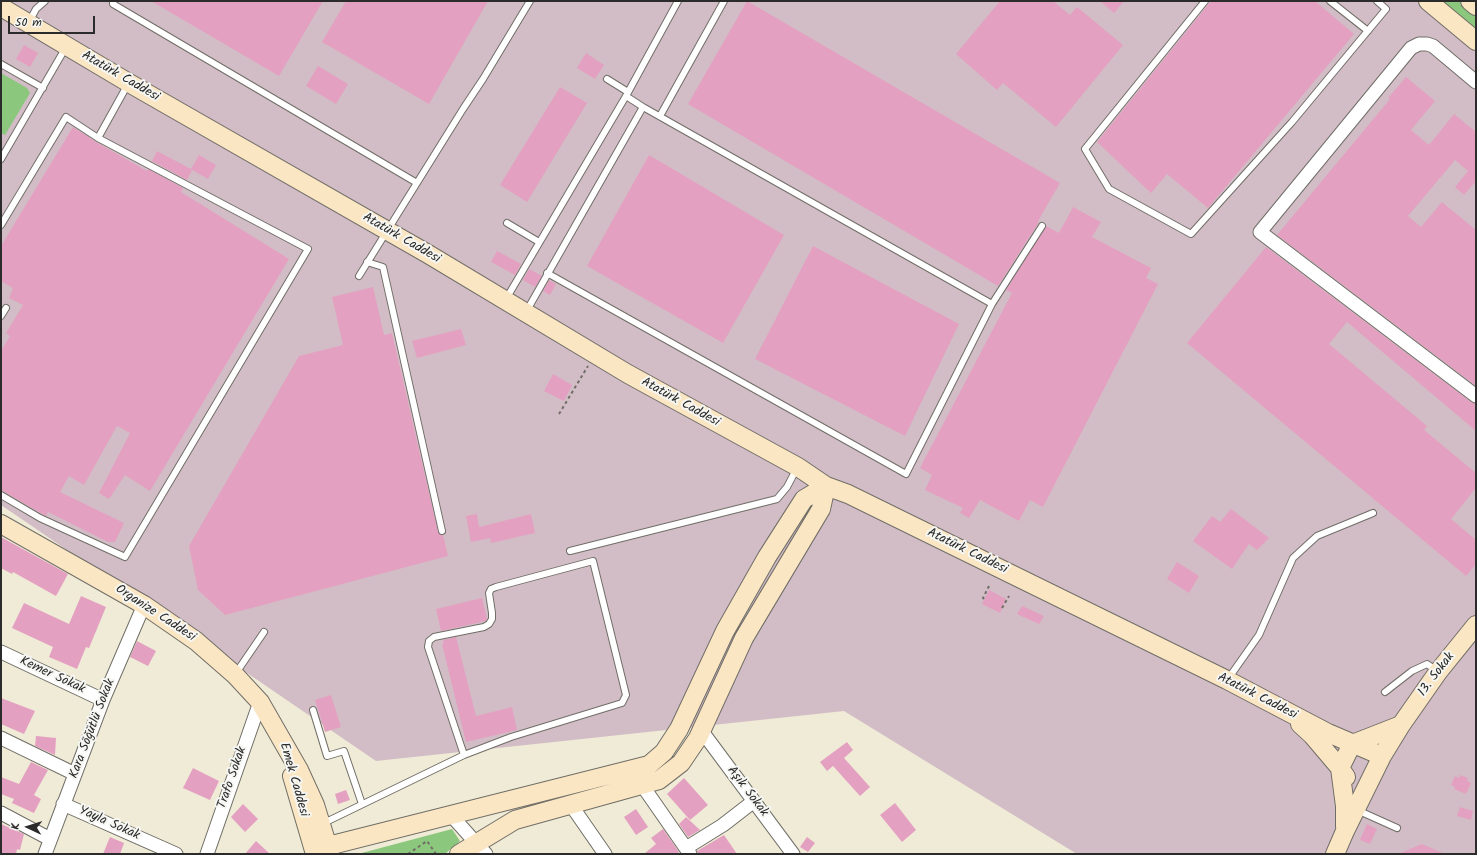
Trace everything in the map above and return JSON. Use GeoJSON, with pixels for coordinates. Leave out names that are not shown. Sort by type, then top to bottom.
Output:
{"type":"FeatureCollection","features":[{"type":"Feature","properties":{"kind":"street"},"geometry":{"type":"LineString","coordinates":[[1428,1],[1476,41]]}},
{"type":"Feature","properties":{"kind":"street"},"geometry":{"type":"LineString","coordinates":[[1470,1],[1476,6]]}},
{"type":"Feature","properties":{"kind":"street","name":"Atatürk Caddesi"},"geometry":{"type":"LineString","coordinates":[[1,7],[129,83],[387,230],[635,378],[798,467],[826,486],[848,494],[1227,680],[1328,732],[1382,756]]}},
{"type":"Feature","properties":{"kind":"street"},"geometry":{"type":"LineString","coordinates":[[1476,82],[1433,46],[1419,44],[1411,48],[1260,232],[1476,396]]}},
{"type":"Feature","properties":{"kind":"street"},"geometry":{"type":"LineString","coordinates":[[459,854],[481,849],[515,820],[659,780],[681,763],[698,738],[744,638],[821,509],[826,486]]}},
{"type":"Feature","properties":{"kind":"street"},"geometry":{"type":"LineString","coordinates":[[322,852],[450,814],[649,765],[664,752],[679,729],[726,631],[767,557],[804,500],[826,486]]}},
{"type":"Feature","properties":{"kind":"street","name":"Organize Caddesi"},"geometry":{"type":"LineString","coordinates":[[1,524],[144,605],[196,641],[235,675],[260,702],[281,737]]}},
{"type":"Feature","properties":{"kind":"street","name":"Kara Söğütlü Sokak"},"geometry":{"type":"LineString","coordinates":[[45,854],[102,700],[144,605]]}},
{"type":"Feature","properties":{"kind":"street","name":"13. Sokak"},"geometry":{"type":"LineString","coordinates":[[1345,831],[1382,756],[1400,725],[1438,672],[1476,625]]}},
{"type":"Feature","properties":{"kind":"street","name":"Kemer Sokak"},"geometry":{"type":"LineString","coordinates":[[1,652],[102,700]]}},
{"type":"Feature","properties":{"kind":"street","name":"Trafo Sokak"},"geometry":{"type":"LineString","coordinates":[[207,854],[260,702]]}},
{"type":"Feature","properties":{"kind":"street"},"geometry":{"type":"LineString","coordinates":[[1288,712],[1312,735],[1340,768],[1350,784],[1366,788]]}},
{"type":"Feature","properties":{"kind":"street"},"geometry":{"type":"LineString","coordinates":[[1335,854],[1345,831],[1345,806],[1340,768],[1349,750],[1355,744],[1400,725]]}},
{"type":"Feature","properties":{"kind":"street","name":"Aşık Sokak"},"geometry":{"type":"LineString","coordinates":[[701,730],[793,854]]}},
{"type":"Feature","properties":{"kind":"street","name":"Emek Caddesi"},"geometry":{"type":"LineString","coordinates":[[281,737],[316,805],[321,822],[322,852]]}},
{"type":"Feature","properties":{"kind":"street","name":"Emek Caddesi"},"geometry":{"type":"LineString","coordinates":[[281,737],[322,852]]}},
{"type":"Feature","properties":{"kind":"street"},"geometry":{"type":"LineString","coordinates":[[1,738],[75,774]]}},
{"type":"Feature","properties":{"kind":"street"},"geometry":{"type":"LineString","coordinates":[[642,785],[688,851],[754,801]]}},
{"type":"Feature","properties":{"kind":"street","name":"Yayla Sokak"},"geometry":{"type":"LineString","coordinates":[[64,804],[176,854]]}},
{"type":"Feature","properties":{"kind":"street"},"geometry":{"type":"LineString","coordinates":[[571,805],[605,854]]}},
{"type":"Feature","properties":{"kind":"street"},"geometry":{"type":"LineString","coordinates":[[1,813],[50,839]]}},
{"type":"Feature","properties":{"kind":"street"},"geometry":{"type":"LineString","coordinates":[[450,814],[481,849]]}},
{"type":"Feature","properties":{"kind":"lane"},"geometry":{"type":"LineString","coordinates":[[28,23],[36,9],[45,1]]}},
{"type":"Feature","properties":{"kind":"lane"},"geometry":{"type":"LineString","coordinates":[[113,1],[113,4],[417,183]]}},
{"type":"Feature","properties":{"kind":"lane"},"geometry":{"type":"LineString","coordinates":[[359,276],[483,79],[530,1]]}},
{"type":"Feature","properties":{"kind":"lane"},"geometry":{"type":"LineString","coordinates":[[505,301],[627,94],[678,1]]}},
{"type":"Feature","properties":{"kind":"lane"},"geometry":{"type":"LineString","coordinates":[[660,116],[724,1]]}},
{"type":"Feature","properties":{"kind":"lane"},"geometry":{"type":"LineString","coordinates":[[1205,1],[1084,149],[1109,189],[1191,234],[1292,122],[1386,9],[1377,1]]}},
{"type":"Feature","properties":{"kind":"lane"},"geometry":{"type":"LineString","coordinates":[[1330,1],[1368,31]]}},
{"type":"Feature","properties":{"kind":"lane"},"geometry":{"type":"LineString","coordinates":[[1,160],[67,46]]}},
{"type":"Feature","properties":{"kind":"lane"},"geometry":{"type":"LineString","coordinates":[[1,64],[43,88]]}},
{"type":"Feature","properties":{"kind":"lane"},"geometry":{"type":"LineString","coordinates":[[607,79],[642,107],[992,304]]}},
{"type":"Feature","properties":{"kind":"lane"},"geometry":{"type":"LineString","coordinates":[[98,138],[129,83]]}},
{"type":"Feature","properties":{"kind":"lane"},"geometry":{"type":"LineString","coordinates":[[525,313],[642,107]]}},
{"type":"Feature","properties":{"kind":"lane"},"geometry":{"type":"LineString","coordinates":[[1,225],[66,117],[98,138],[308,249],[125,557],[40,518],[1,495]]}},
{"type":"Feature","properties":{"kind":"lane"},"geometry":{"type":"LineString","coordinates":[[1,145],[7,149]]}},
{"type":"Feature","properties":{"kind":"lane"},"geometry":{"type":"LineString","coordinates":[[507,223],[539,242]]}},
{"type":"Feature","properties":{"kind":"lane"},"geometry":{"type":"LineString","coordinates":[[547,273],[906,474],[992,304],[1042,226]]}},
{"type":"Feature","properties":{"kind":"lane"},"geometry":{"type":"LineString","coordinates":[[367,262],[382,267],[442,531]]}},
{"type":"Feature","properties":{"kind":"lane"},"geometry":{"type":"LineString","coordinates":[[1,316],[6,308]]}},
{"type":"Feature","properties":{"kind":"lane"},"geometry":{"type":"LineString","coordinates":[[570,551],[777,499],[787,487],[798,467]]}},
{"type":"Feature","properties":{"kind":"lane"},"geometry":{"type":"LineString","coordinates":[[1227,680],[1259,635],[1293,558],[1317,536],[1373,513]]}},
{"type":"Feature","properties":{"kind":"lane"},"geometry":{"type":"LineString","coordinates":[[321,822],[330,820],[464,754],[511,737],[622,703],[626,695],[593,561],[496,587],[489,593],[492,619],[489,624],[484,627],[434,637],[430,641],[428,647],[464,754]]}},
{"type":"Feature","properties":{"kind":"lane"},"geometry":{"type":"LineString","coordinates":[[235,675],[264,632]]}},
{"type":"Feature","properties":{"kind":"lane"},"geometry":{"type":"LineString","coordinates":[[1385,692],[1412,671],[1427,664],[1438,672]]}},
{"type":"Feature","properties":{"kind":"lane"},"geometry":{"type":"LineString","coordinates":[[313,710],[327,756],[344,751],[362,804]]}},
{"type":"Feature","properties":{"kind":"lane"},"geometry":{"type":"LineString","coordinates":[[1356,809],[1397,828]]}},
{"type":"Feature","properties":{"kind":"path"},"geometry":{"type":"LineString","coordinates":[[559,414],[588,364]]}},
{"type":"Feature","properties":{"kind":"path"},"geometry":{"type":"LineString","coordinates":[[984,599],[983,598],[989,586]]}},
{"type":"Feature","properties":{"kind":"path"},"geometry":{"type":"LineString","coordinates":[[1002,608],[1009,596]]}},
{"type":"Feature","properties":{"kind":"path"},"geometry":{"type":"LineString","coordinates":[[408,854],[427,841],[436,854]]}},
{"type":"Feature","properties":{"kind":"shaded area"},"geometry":{"type":"Polygon","coordinates":[[[1,1],[1476,1],[1476,854],[1077,854],[844,711],[376,761],[1,505],[1,1]]]}},
{"type":"Feature","properties":{"kind":"green space"},"geometry":{"type":"Polygon","coordinates":[[[1440,1],[1464,1],[1476,11],[1476,31],[1440,1]]]}},
{"type":"Feature","properties":{"kind":"green space"},"geometry":{"type":"Polygon","coordinates":[[[1,73],[27,88],[30,93],[5,135],[1,133],[1,73]]]}},
{"type":"Feature","properties":{"kind":"green space"},"geometry":{"type":"Polygon","coordinates":[[[452,829],[460,841],[445,854],[358,854],[452,829]]]}},
{"type":"Feature","properties":{"kind":"building"},"geometry":{"type":"Polygon","coordinates":[[[151,1],[323,1],[279,76],[151,1]]]}},
{"type":"Feature","properties":{"kind":"building"},"geometry":{"type":"Polygon","coordinates":[[[346,1],[488,1],[429,104],[322,42],[346,1]]]}},
{"type":"Feature","properties":{"kind":"building"},"geometry":{"type":"Polygon","coordinates":[[[747,1],[1060,183],[1038,221],[1039,222],[998,286],[688,104],[747,1]]]}},
{"type":"Feature","properties":{"kind":"building"},"geometry":{"type":"Polygon","coordinates":[[[1000,1],[1053,1],[1070,15],[1077,7],[1123,45],[1056,127],[1003,83],[997,90],[956,54],[1000,1]]]}},
{"type":"Feature","properties":{"kind":"building"},"geometry":{"type":"Polygon","coordinates":[[[1100,1],[1124,1],[1114,13],[1100,1]]]}},
{"type":"Feature","properties":{"kind":"building"},"geometry":{"type":"Polygon","coordinates":[[[1211,1],[1315,1],[1354,34],[1208,208],[1167,174],[1151,193],[1097,142],[1211,1]]]}},
{"type":"Feature","properties":{"kind":"building"},"geometry":{"type":"Polygon","coordinates":[[[24,45],[38,53],[30,67],[16,59],[24,45]]]}},
{"type":"Feature","properties":{"kind":"building"},"geometry":{"type":"Polygon","coordinates":[[[586,53],[604,65],[595,79],[577,68],[586,53]]]}},
{"type":"Feature","properties":{"kind":"building"},"geometry":{"type":"Polygon","coordinates":[[[318,66],[348,84],[336,104],[306,86],[318,66]]]}},
{"type":"Feature","properties":{"kind":"building"},"geometry":{"type":"Polygon","coordinates":[[[1406,77],[1435,101],[1411,130],[1429,145],[1454,114],[1476,132],[1476,181],[1464,195],[1455,187],[1468,171],[1455,160],[1408,216],[1421,227],[1442,202],[1476,230],[1476,386],[1277,235],[1390,99],[1388,98],[1406,77]]]}},
{"type":"Feature","properties":{"kind":"building"},"geometry":{"type":"Polygon","coordinates":[[[560,87],[587,103],[527,202],[500,185],[560,87]]]}},
{"type":"Feature","properties":{"kind":"building"},"geometry":{"type":"Polygon","coordinates":[[[73,127],[147,171],[148,169],[183,188],[181,192],[289,259],[150,491],[125,475],[109,499],[99,493],[130,433],[117,426],[84,485],[69,476],[60,492],[124,523],[115,542],[108,542],[48,512],[46,516],[1,490],[1,351],[10,336],[6,333],[23,305],[9,298],[13,288],[1,281],[1,246],[73,127]]]}},
{"type":"Feature","properties":{"kind":"building"},"geometry":{"type":"Polygon","coordinates":[[[157,151],[191,169],[199,155],[216,165],[208,179],[192,170],[187,180],[152,161],[157,151]]]}},
{"type":"Feature","properties":{"kind":"building"},"geometry":{"type":"Polygon","coordinates":[[[649,155],[784,235],[723,343],[587,266],[649,155]]]}},
{"type":"Feature","properties":{"kind":"building"},"geometry":{"type":"Polygon","coordinates":[[[1073,207],[1101,222],[1092,237],[1151,268],[1146,278],[1158,284],[1043,507],[1030,500],[1019,521],[980,500],[969,518],[960,513],[963,508],[925,490],[932,475],[920,468],[1012,293],[1006,290],[1046,226],[1059,233],[1073,207]]]}},
{"type":"Feature","properties":{"kind":"building"},"geometry":{"type":"Polygon","coordinates":[[[813,246],[959,324],[905,436],[755,359],[813,246]]]}},
{"type":"Feature","properties":{"kind":"building"},"geometry":{"type":"Polygon","coordinates":[[[1266,247],[1471,402],[1476,404],[1476,431],[1347,322],[1329,344],[1427,426],[1424,430],[1476,473],[1476,488],[1451,519],[1476,540],[1476,564],[1466,576],[1187,343],[1266,247]]]}},
{"type":"Feature","properties":{"kind":"building"},"geometry":{"type":"Polygon","coordinates":[[[497,251],[521,264],[515,275],[491,262],[497,251]]]}},
{"type":"Feature","properties":{"kind":"building"},"geometry":{"type":"Polygon","coordinates":[[[529,269],[542,276],[535,287],[523,280],[529,269]]]}},
{"type":"Feature","properties":{"kind":"building"},"geometry":{"type":"Polygon","coordinates":[[[549,280],[556,284],[550,295],[543,291],[549,280]]]}},
{"type":"Feature","properties":{"kind":"building"},"geometry":{"type":"Polygon","coordinates":[[[373,287],[384,335],[392,333],[438,532],[440,535],[443,535],[448,556],[225,615],[198,590],[189,546],[299,356],[343,345],[332,297],[373,287]]]}},
{"type":"Feature","properties":{"kind":"building"},"geometry":{"type":"Polygon","coordinates":[[[461,329],[466,345],[417,358],[412,341],[461,329]]]}},
{"type":"Feature","properties":{"kind":"building"},"geometry":{"type":"Polygon","coordinates":[[[553,374],[572,385],[564,401],[544,391],[553,374]]]}},
{"type":"Feature","properties":{"kind":"building"},"geometry":{"type":"Polygon","coordinates":[[[1231,509],[1269,538],[1257,550],[1249,544],[1232,569],[1193,541],[1212,516],[1220,522],[1231,509]]]}},
{"type":"Feature","properties":{"kind":"building"},"geometry":{"type":"Polygon","coordinates":[[[477,514],[479,527],[531,514],[535,533],[491,543],[490,538],[471,542],[466,516],[477,514]]]}},
{"type":"Feature","properties":{"kind":"building"},"geometry":{"type":"Polygon","coordinates":[[[1,537],[68,574],[56,596],[13,572],[12,574],[1,568],[1,537]]]}},
{"type":"Feature","properties":{"kind":"building"},"geometry":{"type":"Polygon","coordinates":[[[1177,562],[1199,576],[1189,593],[1167,579],[1177,562]]]}},
{"type":"Feature","properties":{"kind":"building"},"geometry":{"type":"Polygon","coordinates":[[[989,590],[1006,599],[1000,613],[982,604],[989,590]]]}},
{"type":"Feature","properties":{"kind":"building"},"geometry":{"type":"Polygon","coordinates":[[[81,596],[106,607],[89,648],[86,647],[77,669],[49,657],[53,647],[12,628],[24,603],[69,624],[81,596]]]}},
{"type":"Feature","properties":{"kind":"building"},"geometry":{"type":"Polygon","coordinates":[[[482,598],[487,619],[486,621],[441,631],[436,609],[482,598]]]}},
{"type":"Feature","properties":{"kind":"building"},"geometry":{"type":"Polygon","coordinates":[[[1022,606],[1044,616],[1039,624],[1017,614],[1022,606]]]}},
{"type":"Feature","properties":{"kind":"building"},"geometry":{"type":"Polygon","coordinates":[[[456,637],[476,716],[512,707],[517,730],[466,742],[442,644],[444,643],[443,640],[456,637]]]}},
{"type":"Feature","properties":{"kind":"building"},"geometry":{"type":"Polygon","coordinates":[[[137,641],[156,651],[148,666],[130,657],[137,641]]]}},
{"type":"Feature","properties":{"kind":"building"},"geometry":{"type":"Polygon","coordinates":[[[331,695],[341,727],[325,732],[315,700],[331,695]]]}},
{"type":"Feature","properties":{"kind":"building"},"geometry":{"type":"Polygon","coordinates":[[[1,698],[35,711],[24,734],[1,724],[1,698]]]}},
{"type":"Feature","properties":{"kind":"building"},"geometry":{"type":"Polygon","coordinates":[[[36,736],[56,738],[55,755],[35,746],[36,736]]]}},
{"type":"Feature","properties":{"kind":"building"},"geometry":{"type":"Polygon","coordinates":[[[847,742],[853,750],[844,758],[870,787],[860,796],[833,766],[827,771],[820,762],[847,742]]]}},
{"type":"Feature","properties":{"kind":"building"},"geometry":{"type":"Polygon","coordinates":[[[31,762],[48,770],[34,795],[41,799],[34,813],[12,803],[14,799],[1,794],[1,777],[19,784],[31,762]]]}},
{"type":"Feature","properties":{"kind":"building"},"geometry":{"type":"Polygon","coordinates":[[[193,768],[219,781],[210,800],[183,788],[193,768]]]}},
{"type":"Feature","properties":{"kind":"building"},"geometry":{"type":"Polygon","coordinates":[[[1460,775],[1468,778],[1467,781],[1471,783],[1466,794],[1454,789],[1455,787],[1451,785],[1455,776],[1459,778],[1460,775]]]}},
{"type":"Feature","properties":{"kind":"building"},"geometry":{"type":"Polygon","coordinates":[[[684,778],[708,805],[690,820],[667,794],[684,778]]]}},
{"type":"Feature","properties":{"kind":"building"},"geometry":{"type":"Polygon","coordinates":[[[346,790],[350,800],[338,804],[335,794],[346,790]]]}},
{"type":"Feature","properties":{"kind":"building"},"geometry":{"type":"Polygon","coordinates":[[[895,803],[916,830],[902,842],[880,815],[895,803]]]}},
{"type":"Feature","properties":{"kind":"building"},"geometry":{"type":"Polygon","coordinates":[[[243,804],[258,819],[245,832],[231,817],[243,804]]]}},
{"type":"Feature","properties":{"kind":"building"},"geometry":{"type":"Polygon","coordinates":[[[1460,807],[1473,811],[1471,820],[1457,816],[1460,807]]]}},
{"type":"Feature","properties":{"kind":"building"},"geometry":{"type":"Polygon","coordinates":[[[636,809],[648,827],[636,835],[624,817],[636,809]]]}},
{"type":"Feature","properties":{"kind":"building"},"geometry":{"type":"Polygon","coordinates":[[[686,817],[700,830],[688,837],[679,824],[686,817]]]}},
{"type":"Feature","properties":{"kind":"building"},"geometry":{"type":"Polygon","coordinates":[[[1,824],[24,834],[20,850],[17,849],[16,854],[1,854],[1,824]]]}},
{"type":"Feature","properties":{"kind":"building"},"geometry":{"type":"Polygon","coordinates":[[[1367,824],[1377,829],[1370,844],[1360,840],[1367,824]]]}},
{"type":"Feature","properties":{"kind":"building"},"geometry":{"type":"Polygon","coordinates":[[[663,829],[679,852],[678,854],[644,854],[656,844],[651,838],[663,829]]]}},
{"type":"Feature","properties":{"kind":"building"},"geometry":{"type":"Polygon","coordinates":[[[724,835],[737,854],[698,854],[697,851],[724,835]]]}},
{"type":"Feature","properties":{"kind":"building"},"geometry":{"type":"Polygon","coordinates":[[[110,837],[124,843],[120,854],[103,854],[110,837]]]}},
{"type":"Feature","properties":{"kind":"building"},"geometry":{"type":"Polygon","coordinates":[[[807,837],[815,843],[808,852],[800,847],[807,837]]]}},
{"type":"Feature","properties":{"kind":"building"},"geometry":{"type":"Polygon","coordinates":[[[256,841],[270,854],[245,854],[256,841]]]}},
{"type":"Feature","properties":{"kind":"building"},"geometry":{"type":"Polygon","coordinates":[[[1422,844],[1445,854],[1398,854],[1422,844]]]}}]}
